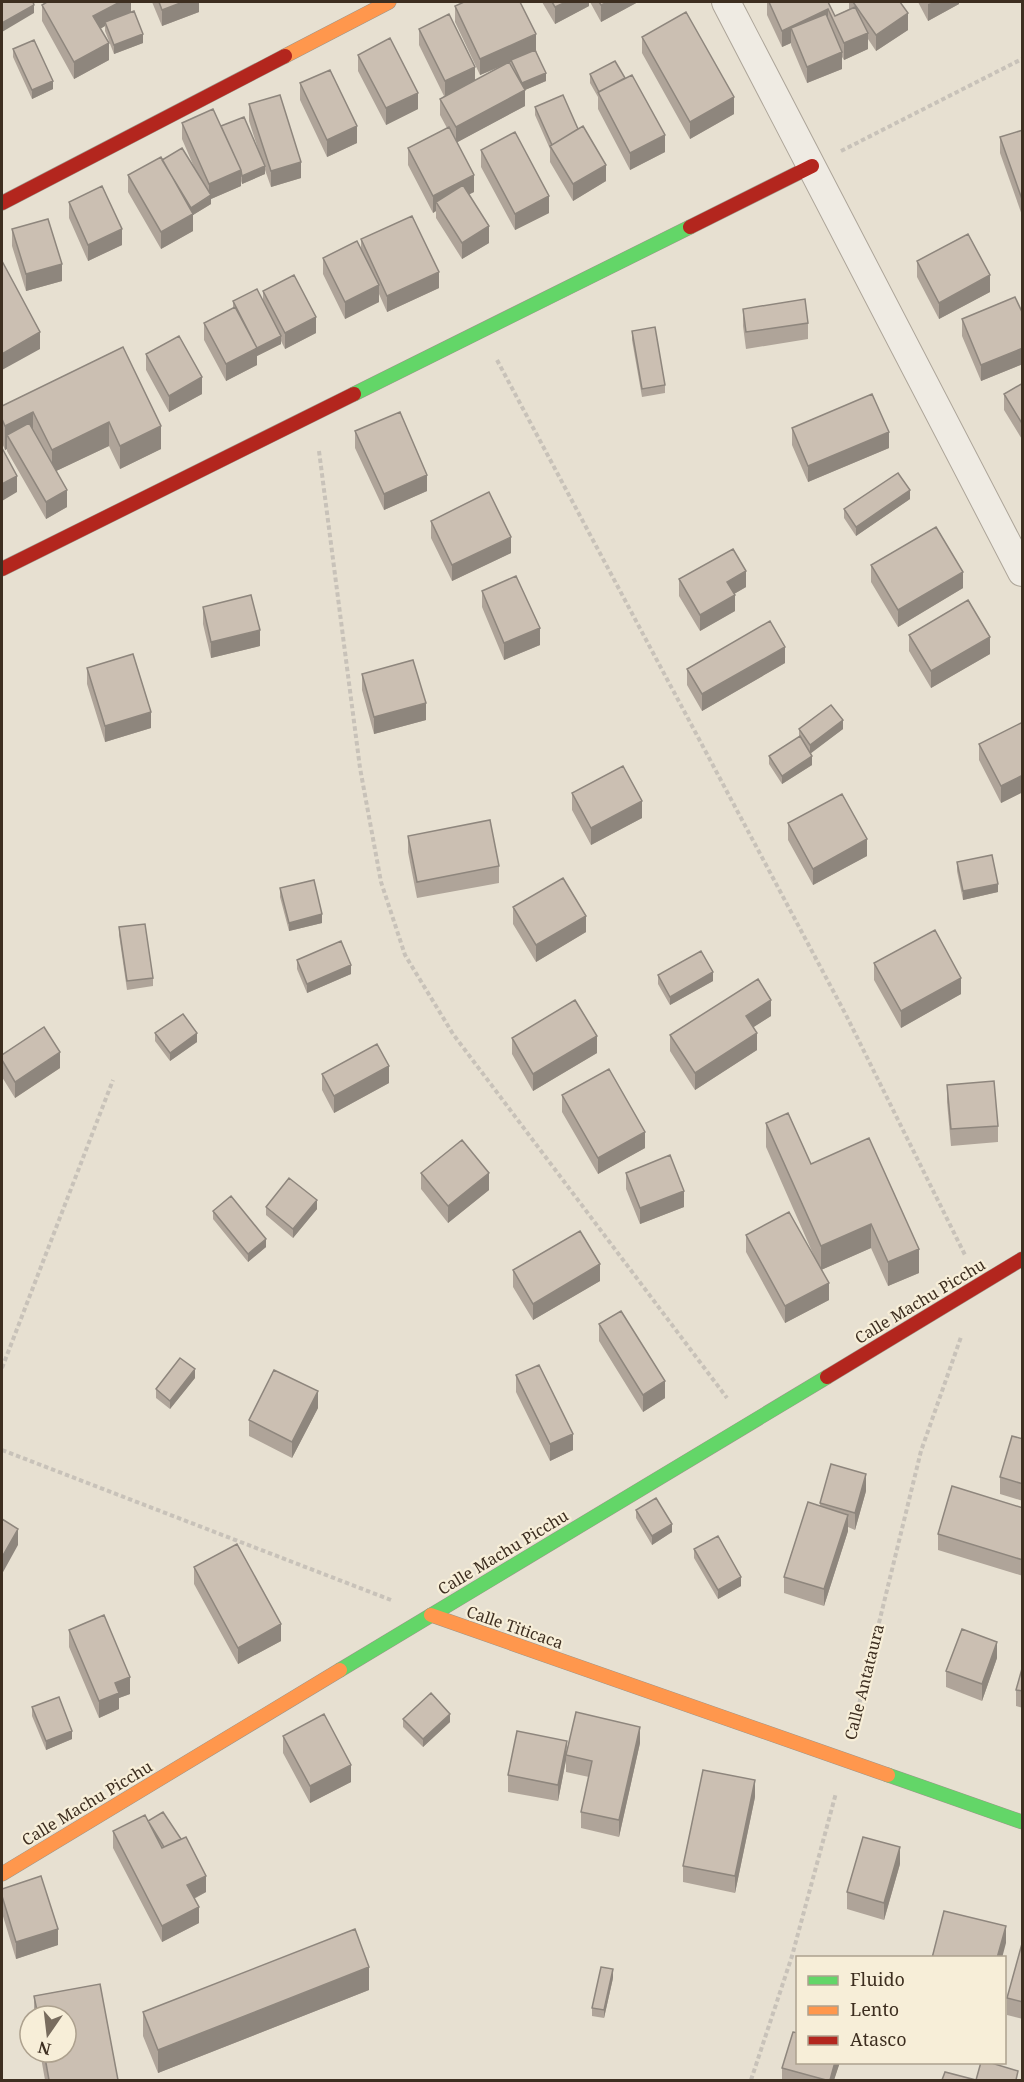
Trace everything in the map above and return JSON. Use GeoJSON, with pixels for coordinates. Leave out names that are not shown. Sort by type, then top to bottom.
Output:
{"type":"FeatureCollection","features":[{"type":"Feature","properties":{"kind":"street"},"geometry":{"type":"LineString","coordinates":[[2,202],[389,2]]}},
{"type":"Feature","properties":{"kind":"street"},"geometry":{"type":"LineString","coordinates":[[726,2],[1023,572]]}},
{"type":"Feature","properties":{"kind":"street"},"geometry":{"type":"LineString","coordinates":[[2,569],[812,166]]}},
{"type":"Feature","properties":{"kind":"street","name":"Calle Machu Picchu"},"geometry":{"type":"LineString","coordinates":[[2,1874],[1023,1259]]}},
{"type":"Feature","properties":{"kind":"street","name":"Calle Titicaca"},"geometry":{"type":"LineString","coordinates":[[431,1615],[1023,1822]]}},
{"type":"Feature","properties":{"kind":"path"},"geometry":{"type":"LineString","coordinates":[[812,166],[1023,59]]}},
{"type":"Feature","properties":{"kind":"path"},"geometry":{"type":"LineString","coordinates":[[481,330],[846,1015],[980,1284]]}},
{"type":"Feature","properties":{"kind":"path"},"geometry":{"type":"LineString","coordinates":[[315,413],[360,768],[381,882],[405,955],[453,1034],[747,1425]]}},
{"type":"Feature","properties":{"kind":"path"},"geometry":{"type":"LineString","coordinates":[[2,1368],[113,1080]]}},
{"type":"Feature","properties":{"kind":"path","name":"Calle Antataura"},"geometry":{"type":"LineString","coordinates":[[751,2080],[792,1956],[845,1760],[921,1451],[980,1284]]}},
{"type":"Feature","properties":{"kind":"path"},"geometry":{"type":"LineString","coordinates":[[2,1450],[431,1615]]}},
{"type":"Feature","properties":{"kind":"building"},"geometry":{"type":"Polygon","coordinates":[[[2,2],[33,2],[34,5],[2,23],[2,2]]]}},
{"type":"Feature","properties":{"kind":"building"},"geometry":{"type":"Polygon","coordinates":[[[47,2],[120,2],[93,16],[109,43],[74,62],[42,5],[47,2]]]}},
{"type":"Feature","properties":{"kind":"building"},"geometry":{"type":"Polygon","coordinates":[[[159,2],[183,2],[162,10],[159,2]]]}},
{"type":"Feature","properties":{"kind":"building"},"geometry":{"type":"Polygon","coordinates":[[[464,2],[520,2],[536,34],[480,59],[455,6],[464,2]]]}},
{"type":"Feature","properties":{"kind":"building"},"geometry":{"type":"Polygon","coordinates":[[[552,2],[566,2],[555,7],[552,2]]]}},
{"type":"Feature","properties":{"kind":"building"},"geometry":{"type":"Polygon","coordinates":[[[769,2],[828,2],[835,16],[855,7],[868,33],[844,43],[828,9],[782,31],[769,2]]]}},
{"type":"Feature","properties":{"kind":"building"},"geometry":{"type":"Polygon","coordinates":[[[853,2],[900,2],[908,13],[876,35],[853,2]]]}},
{"type":"Feature","properties":{"kind":"building"},"geometry":{"type":"Polygon","coordinates":[[[134,11],[143,34],[114,45],[105,22],[134,11]]]}},
{"type":"Feature","properties":{"kind":"building"},"geometry":{"type":"Polygon","coordinates":[[[686,12],[734,97],[690,122],[642,37],[686,12]]]}},
{"type":"Feature","properties":{"kind":"building"},"geometry":{"type":"Polygon","coordinates":[[[449,14],[475,67],[445,81],[419,29],[449,14]]]}},
{"type":"Feature","properties":{"kind":"building"},"geometry":{"type":"Polygon","coordinates":[[[826,14],[842,52],[807,67],[791,28],[826,14]]]}},
{"type":"Feature","properties":{"kind":"building"},"geometry":{"type":"Polygon","coordinates":[[[390,38],[418,93],[386,108],[358,55],[390,38]]]}},
{"type":"Feature","properties":{"kind":"building"},"geometry":{"type":"Polygon","coordinates":[[[34,40],[53,81],[32,90],[13,49],[34,40]]]}},
{"type":"Feature","properties":{"kind":"building"},"geometry":{"type":"Polygon","coordinates":[[[535,50],[546,73],[522,83],[511,60],[535,50]]]}},
{"type":"Feature","properties":{"kind":"building"},"geometry":{"type":"Polygon","coordinates":[[[615,61],[625,78],[599,92],[590,74],[615,61]]]}},
{"type":"Feature","properties":{"kind":"building"},"geometry":{"type":"Polygon","coordinates":[[[509,62],[525,90],[456,127],[440,99],[509,62]]]}},
{"type":"Feature","properties":{"kind":"building"},"geometry":{"type":"Polygon","coordinates":[[[330,70],[357,126],[327,140],[300,83],[330,70]]]}},
{"type":"Feature","properties":{"kind":"building"},"geometry":{"type":"Polygon","coordinates":[[[632,75],[665,135],[630,153],[598,92],[632,75]]]}},
{"type":"Feature","properties":{"kind":"building"},"geometry":{"type":"Polygon","coordinates":[[[280,95],[301,162],[271,171],[249,104],[280,95]]]}},
{"type":"Feature","properties":{"kind":"building"},"geometry":{"type":"Polygon","coordinates":[[[563,95],[578,129],[552,145],[535,107],[563,95]]]}},
{"type":"Feature","properties":{"kind":"building"},"geometry":{"type":"Polygon","coordinates":[[[213,109],[241,170],[209,184],[182,123],[213,109]]]}},
{"type":"Feature","properties":{"kind":"building"},"geometry":{"type":"Polygon","coordinates":[[[244,117],[265,166],[242,176],[221,126],[244,117]]]}},
{"type":"Feature","properties":{"kind":"building"},"geometry":{"type":"Polygon","coordinates":[[[583,126],[606,165],[573,184],[550,146],[583,126]]]}},
{"type":"Feature","properties":{"kind":"building"},"geometry":{"type":"Polygon","coordinates":[[[449,127],[474,175],[433,196],[408,148],[449,127]]]}},
{"type":"Feature","properties":{"kind":"building"},"geometry":{"type":"Polygon","coordinates":[[[1023,130],[1023,202],[1000,137],[1023,130]]]}},
{"type":"Feature","properties":{"kind":"building"},"geometry":{"type":"Polygon","coordinates":[[[515,132],[549,196],[515,214],[481,150],[515,132]]]}},
{"type":"Feature","properties":{"kind":"building"},"geometry":{"type":"Polygon","coordinates":[[[182,148],[211,195],[191,208],[162,160],[182,148]]]}},
{"type":"Feature","properties":{"kind":"building"},"geometry":{"type":"Polygon","coordinates":[[[161,157],[193,214],[161,232],[128,175],[161,157]]]}},
{"type":"Feature","properties":{"kind":"building"},"geometry":{"type":"Polygon","coordinates":[[[463,185],[489,226],[462,243],[436,202],[463,185]]]}},
{"type":"Feature","properties":{"kind":"building"},"geometry":{"type":"Polygon","coordinates":[[[102,186],[122,229],[88,245],[69,202],[102,186]]]}},
{"type":"Feature","properties":{"kind":"building"},"geometry":{"type":"Polygon","coordinates":[[[412,216],[439,272],[387,296],[361,239],[412,216]]]}},
{"type":"Feature","properties":{"kind":"building"},"geometry":{"type":"Polygon","coordinates":[[[48,219],[62,264],[26,274],[12,229],[48,219]]]}},
{"type":"Feature","properties":{"kind":"building"},"geometry":{"type":"Polygon","coordinates":[[[968,234],[990,275],[939,303],[917,261],[968,234]]]}},
{"type":"Feature","properties":{"kind":"building"},"geometry":{"type":"Polygon","coordinates":[[[357,241],[379,285],[345,302],[323,258],[357,241]]]}},
{"type":"Feature","properties":{"kind":"building"},"geometry":{"type":"Polygon","coordinates":[[[2,261],[40,332],[2,354],[2,261]]]}},
{"type":"Feature","properties":{"kind":"building"},"geometry":{"type":"Polygon","coordinates":[[[294,275],[316,317],[285,333],[263,291],[294,275]]]}},
{"type":"Feature","properties":{"kind":"building"},"geometry":{"type":"Polygon","coordinates":[[[257,289],[281,336],[257,348],[233,301],[257,289]]]}},
{"type":"Feature","properties":{"kind":"building"},"geometry":{"type":"Polygon","coordinates":[[[1015,297],[1023,314],[1023,348],[981,365],[962,319],[1015,297]]]}},
{"type":"Feature","properties":{"kind":"building"},"geometry":{"type":"Polygon","coordinates":[[[805,299],[808,323],[746,332],[743,309],[805,299]]]}},
{"type":"Feature","properties":{"kind":"building"},"geometry":{"type":"Polygon","coordinates":[[[235,307],[257,348],[226,364],[204,323],[235,307]]]}},
{"type":"Feature","properties":{"kind":"building"},"geometry":{"type":"Polygon","coordinates":[[[655,327],[665,385],[642,389],[632,331],[655,327]]]}},
{"type":"Feature","properties":{"kind":"building"},"geometry":{"type":"Polygon","coordinates":[[[179,336],[202,377],[169,396],[146,354],[179,336]]]}},
{"type":"Feature","properties":{"kind":"building"},"geometry":{"type":"Polygon","coordinates":[[[123,347],[161,426],[120,446],[109,422],[52,450],[33,412],[5,426],[2,419],[2,406],[123,347]]]}},
{"type":"Feature","properties":{"kind":"building"},"geometry":{"type":"Polygon","coordinates":[[[1023,383],[1023,425],[1004,394],[1023,383]]]}},
{"type":"Feature","properties":{"kind":"building"},"geometry":{"type":"Polygon","coordinates":[[[872,394],[889,432],[808,466],[792,428],[872,394]]]}},
{"type":"Feature","properties":{"kind":"building"},"geometry":{"type":"Polygon","coordinates":[[[400,412],[427,475],[384,494],[355,431],[400,412]]]}},
{"type":"Feature","properties":{"kind":"building"},"geometry":{"type":"Polygon","coordinates":[[[29,423],[67,490],[46,502],[7,435],[29,423]]]}},
{"type":"Feature","properties":{"kind":"building"},"geometry":{"type":"Polygon","coordinates":[[[2,448],[17,476],[2,484],[2,448]]]}},
{"type":"Feature","properties":{"kind":"building"},"geometry":{"type":"Polygon","coordinates":[[[898,473],[910,490],[856,527],[844,509],[898,473]]]}},
{"type":"Feature","properties":{"kind":"building"},"geometry":{"type":"Polygon","coordinates":[[[489,492],[511,537],[452,565],[431,521],[489,492]]]}},
{"type":"Feature","properties":{"kind":"building"},"geometry":{"type":"Polygon","coordinates":[[[936,527],[963,572],[898,610],[871,565],[936,527]]]}},
{"type":"Feature","properties":{"kind":"building"},"geometry":{"type":"Polygon","coordinates":[[[733,549],[746,571],[727,582],[735,595],[700,615],[679,579],[733,549]]]}},
{"type":"Feature","properties":{"kind":"building"},"geometry":{"type":"Polygon","coordinates":[[[516,576],[540,628],[504,643],[482,591],[516,576]]]}},
{"type":"Feature","properties":{"kind":"building"},"geometry":{"type":"Polygon","coordinates":[[[251,595],[260,630],[211,642],[203,607],[251,595]]]}},
{"type":"Feature","properties":{"kind":"building"},"geometry":{"type":"Polygon","coordinates":[[[968,600],[990,637],[931,671],[909,635],[968,600]]]}},
{"type":"Feature","properties":{"kind":"building"},"geometry":{"type":"Polygon","coordinates":[[[770,621],[785,647],[702,694],[687,669],[770,621]]]}},
{"type":"Feature","properties":{"kind":"building"},"geometry":{"type":"Polygon","coordinates":[[[133,654],[151,712],[105,726],[87,668],[133,654]]]}},
{"type":"Feature","properties":{"kind":"building"},"geometry":{"type":"Polygon","coordinates":[[[413,660],[426,703],[374,717],[362,674],[413,660]]]}},
{"type":"Feature","properties":{"kind":"building"},"geometry":{"type":"Polygon","coordinates":[[[831,705],[843,720],[810,745],[799,729],[831,705]]]}},
{"type":"Feature","properties":{"kind":"building"},"geometry":{"type":"Polygon","coordinates":[[[1023,722],[1023,775],[1001,786],[979,744],[1023,722]]]}},
{"type":"Feature","properties":{"kind":"building"},"geometry":{"type":"Polygon","coordinates":[[[800,736],[812,756],[782,776],[769,756],[800,736]]]}},
{"type":"Feature","properties":{"kind":"building"},"geometry":{"type":"Polygon","coordinates":[[[623,766],[642,801],[591,828],[572,793],[623,766]]]}},
{"type":"Feature","properties":{"kind":"building"},"geometry":{"type":"Polygon","coordinates":[[[842,794],[867,839],[813,869],[788,823],[842,794]]]}},
{"type":"Feature","properties":{"kind":"building"},"geometry":{"type":"Polygon","coordinates":[[[490,820],[499,866],[417,882],[408,836],[490,820]]]}},
{"type":"Feature","properties":{"kind":"building"},"geometry":{"type":"Polygon","coordinates":[[[992,855],[998,884],[963,891],[957,862],[992,855]]]}},
{"type":"Feature","properties":{"kind":"building"},"geometry":{"type":"Polygon","coordinates":[[[563,878],[586,916],[536,945],[513,907],[563,878]]]}},
{"type":"Feature","properties":{"kind":"building"},"geometry":{"type":"Polygon","coordinates":[[[314,880],[322,914],[289,923],[280,888],[314,880]]]}},
{"type":"Feature","properties":{"kind":"building"},"geometry":{"type":"Polygon","coordinates":[[[145,924],[153,978],[127,981],[119,927],[145,924]]]}},
{"type":"Feature","properties":{"kind":"building"},"geometry":{"type":"Polygon","coordinates":[[[935,930],[961,978],[901,1011],[874,963],[935,930]]]}},
{"type":"Feature","properties":{"kind":"building"},"geometry":{"type":"Polygon","coordinates":[[[341,941],[351,965],[307,984],[297,960],[341,941]]]}},
{"type":"Feature","properties":{"kind":"building"},"geometry":{"type":"Polygon","coordinates":[[[701,951],[713,972],[670,997],[658,975],[701,951]]]}},
{"type":"Feature","properties":{"kind":"building"},"geometry":{"type":"Polygon","coordinates":[[[758,979],[771,1000],[746,1016],[757,1033],[695,1073],[670,1035],[758,979]]]}},
{"type":"Feature","properties":{"kind":"building"},"geometry":{"type":"Polygon","coordinates":[[[575,1000],[597,1036],[533,1074],[512,1038],[575,1000]]]}},
{"type":"Feature","properties":{"kind":"building"},"geometry":{"type":"Polygon","coordinates":[[[183,1014],[197,1033],[170,1053],[155,1033],[183,1014]]]}},
{"type":"Feature","properties":{"kind":"building"},"geometry":{"type":"Polygon","coordinates":[[[44,1027],[60,1052],[15,1082],[2,1060],[2,1055],[44,1027]]]}},
{"type":"Feature","properties":{"kind":"building"},"geometry":{"type":"Polygon","coordinates":[[[377,1044],[389,1066],[334,1096],[322,1074],[377,1044]]]}},
{"type":"Feature","properties":{"kind":"building"},"geometry":{"type":"Polygon","coordinates":[[[609,1069],[645,1132],[598,1158],[562,1095],[609,1069]]]}},
{"type":"Feature","properties":{"kind":"building"},"geometry":{"type":"Polygon","coordinates":[[[994,1081],[998,1126],[951,1129],[947,1085],[994,1081]]]}},
{"type":"Feature","properties":{"kind":"building"},"geometry":{"type":"Polygon","coordinates":[[[788,1113],[811,1164],[869,1138],[919,1249],[888,1262],[871,1224],[821,1246],[766,1123],[788,1113]]]}},
{"type":"Feature","properties":{"kind":"building"},"geometry":{"type":"Polygon","coordinates":[[[462,1140],[489,1173],[448,1206],[421,1173],[462,1140]]]}},
{"type":"Feature","properties":{"kind":"building"},"geometry":{"type":"Polygon","coordinates":[[[670,1155],[684,1191],[640,1208],[626,1173],[670,1155]]]}},
{"type":"Feature","properties":{"kind":"building"},"geometry":{"type":"Polygon","coordinates":[[[289,1178],[317,1200],[293,1229],[266,1207],[289,1178]]]}},
{"type":"Feature","properties":{"kind":"building"},"geometry":{"type":"Polygon","coordinates":[[[231,1196],[266,1239],[248,1254],[213,1211],[231,1196]]]}},
{"type":"Feature","properties":{"kind":"building"},"geometry":{"type":"Polygon","coordinates":[[[789,1212],[829,1283],[785,1306],[746,1235],[789,1212]]]}},
{"type":"Feature","properties":{"kind":"building"},"geometry":{"type":"Polygon","coordinates":[[[580,1231],[600,1264],[533,1304],[513,1270],[580,1231]]]}},
{"type":"Feature","properties":{"kind":"building"},"geometry":{"type":"Polygon","coordinates":[[[621,1311],[665,1381],[643,1395],[599,1324],[621,1311]]]}},
{"type":"Feature","properties":{"kind":"building"},"geometry":{"type":"Polygon","coordinates":[[[180,1358],[195,1369],[170,1401],[156,1389],[180,1358]]]}},
{"type":"Feature","properties":{"kind":"building"},"geometry":{"type":"Polygon","coordinates":[[[539,1365],[573,1434],[550,1444],[516,1375],[539,1365]]]}},
{"type":"Feature","properties":{"kind":"building"},"geometry":{"type":"Polygon","coordinates":[[[274,1370],[318,1391],[292,1442],[249,1420],[274,1370]]]}},
{"type":"Feature","properties":{"kind":"building"},"geometry":{"type":"Polygon","coordinates":[[[1012,1436],[1023,1439],[1023,1484],[1000,1477],[1012,1436]]]}},
{"type":"Feature","properties":{"kind":"building"},"geometry":{"type":"Polygon","coordinates":[[[831,1464],[866,1474],[855,1513],[820,1503],[831,1464]]]}},
{"type":"Feature","properties":{"kind":"building"},"geometry":{"type":"Polygon","coordinates":[[[952,1486],[1023,1508],[1023,1560],[938,1534],[952,1486]]]}},
{"type":"Feature","properties":{"kind":"building"},"geometry":{"type":"Polygon","coordinates":[[[656,1498],[672,1524],[652,1536],[636,1510],[656,1498]]]}},
{"type":"Feature","properties":{"kind":"building"},"geometry":{"type":"Polygon","coordinates":[[[808,1502],[848,1515],[824,1589],[784,1577],[808,1502]]]}},
{"type":"Feature","properties":{"kind":"building"},"geometry":{"type":"Polygon","coordinates":[[[2,1519],[18,1529],[2,1557],[2,1519]]]}},
{"type":"Feature","properties":{"kind":"building"},"geometry":{"type":"Polygon","coordinates":[[[718,1536],[741,1577],[718,1590],[694,1549],[718,1536]]]}},
{"type":"Feature","properties":{"kind":"building"},"geometry":{"type":"Polygon","coordinates":[[[237,1544],[281,1624],[238,1648],[194,1567],[237,1544]]]}},
{"type":"Feature","properties":{"kind":"building"},"geometry":{"type":"Polygon","coordinates":[[[104,1615],[130,1677],[115,1683],[119,1693],[99,1701],[69,1630],[104,1615]]]}},
{"type":"Feature","properties":{"kind":"building"},"geometry":{"type":"Polygon","coordinates":[[[962,1629],[997,1642],[982,1684],[946,1671],[962,1629]]]}},
{"type":"Feature","properties":{"kind":"building"},"geometry":{"type":"Polygon","coordinates":[[[1023,1665],[1023,1691],[1016,1690],[1023,1665]]]}},
{"type":"Feature","properties":{"kind":"building"},"geometry":{"type":"Polygon","coordinates":[[[431,1693],[450,1714],[423,1739],[403,1719],[431,1693]]]}},
{"type":"Feature","properties":{"kind":"building"},"geometry":{"type":"Polygon","coordinates":[[[59,1697],[72,1731],[46,1741],[32,1707],[59,1697]]]}},
{"type":"Feature","properties":{"kind":"building"},"geometry":{"type":"Polygon","coordinates":[[[576,1712],[640,1727],[619,1820],[581,1812],[592,1761],[566,1755],[576,1712]]]}},
{"type":"Feature","properties":{"kind":"building"},"geometry":{"type":"Polygon","coordinates":[[[324,1714],[351,1765],[310,1786],[283,1736],[324,1714]]]}},
{"type":"Feature","properties":{"kind":"building"},"geometry":{"type":"Polygon","coordinates":[[[517,1731],[567,1741],[558,1785],[508,1775],[517,1731]]]}},
{"type":"Feature","properties":{"kind":"building"},"geometry":{"type":"Polygon","coordinates":[[[703,1770],[755,1780],[735,1876],[683,1866],[703,1770]]]}},
{"type":"Feature","properties":{"kind":"building"},"geometry":{"type":"Polygon","coordinates":[[[163,1812],[181,1839],[164,1847],[148,1821],[163,1812]]]}},
{"type":"Feature","properties":{"kind":"building"},"geometry":{"type":"Polygon","coordinates":[[[145,1815],[162,1848],[186,1837],[206,1876],[187,1885],[199,1907],[162,1926],[113,1831],[145,1815]]]}},
{"type":"Feature","properties":{"kind":"building"},"geometry":{"type":"Polygon","coordinates":[[[863,1837],[900,1847],[884,1903],[847,1892],[863,1837]]]}},
{"type":"Feature","properties":{"kind":"building"},"geometry":{"type":"Polygon","coordinates":[[[41,1876],[58,1929],[16,1942],[2,1889],[41,1876]]]}},
{"type":"Feature","properties":{"kind":"building"},"geometry":{"type":"Polygon","coordinates":[[[944,1911],[1006,1926],[998,1956],[933,1956],[944,1911]]]}},
{"type":"Feature","properties":{"kind":"building"},"geometry":{"type":"Polygon","coordinates":[[[355,1929],[369,1967],[158,2050],[143,2012],[355,1929]]]}},
{"type":"Feature","properties":{"kind":"building"},"geometry":{"type":"Polygon","coordinates":[[[1023,1940],[1023,2002],[1007,1998],[1023,1940]]]}},
{"type":"Feature","properties":{"kind":"building"},"geometry":{"type":"Polygon","coordinates":[[[601,1967],[613,1969],[604,2010],[592,2008],[601,1967]]]}},
{"type":"Feature","properties":{"kind":"building"},"geometry":{"type":"Polygon","coordinates":[[[100,1984],[118,2080],[49,2080],[46,2064],[78,2064],[78,2004],[36,2004],[34,1996],[100,1984]]]}},
{"type":"Feature","properties":{"kind":"building"},"geometry":{"type":"Polygon","coordinates":[[[793,2032],[796,2033],[796,2064],[834,2064],[830,2080],[782,2068],[793,2032]]]}},
{"type":"Feature","properties":{"kind":"building"},"geometry":{"type":"Polygon","coordinates":[[[980,2064],[995,2064],[1018,2071],[1016,2080],[976,2080],[980,2064]]]}},
{"type":"Feature","properties":{"kind":"building"},"geometry":{"type":"Polygon","coordinates":[[[945,2072],[976,2080],[942,2080],[945,2072]]]}},
{"type":"Feature","properties":{"kind":"traffic: fast"},"geometry":{"type":"LineString","coordinates":[[354,394],[690,227]]}},
{"type":"Feature","properties":{"kind":"traffic: fast"},"geometry":{"type":"LineString","coordinates":[[340,1670],[827,1377]]}},
{"type":"Feature","properties":{"kind":"traffic: fast"},"geometry":{"type":"LineString","coordinates":[[888,1775],[1022,1822]]}},
{"type":"Feature","properties":{"kind":"traffic: slow"},"geometry":{"type":"LineString","coordinates":[[285,56],[389,2]]}},
{"type":"Feature","properties":{"kind":"traffic: slow"},"geometry":{"type":"LineString","coordinates":[[431,1615],[888,1775]]}},
{"type":"Feature","properties":{"kind":"traffic: slow"},"geometry":{"type":"LineString","coordinates":[[2,1874],[340,1670]]}},
{"type":"Feature","properties":{"kind":"traffic: jam"},"geometry":{"type":"LineString","coordinates":[[2,203],[285,56]]}},
{"type":"Feature","properties":{"kind":"traffic: jam"},"geometry":{"type":"LineString","coordinates":[[690,227],[812,166]]}},
{"type":"Feature","properties":{"kind":"traffic: jam"},"geometry":{"type":"LineString","coordinates":[[2,569],[354,394]]}},
{"type":"Feature","properties":{"kind":"traffic: jam"},"geometry":{"type":"LineString","coordinates":[[827,1377],[1022,1259]]}}]}
